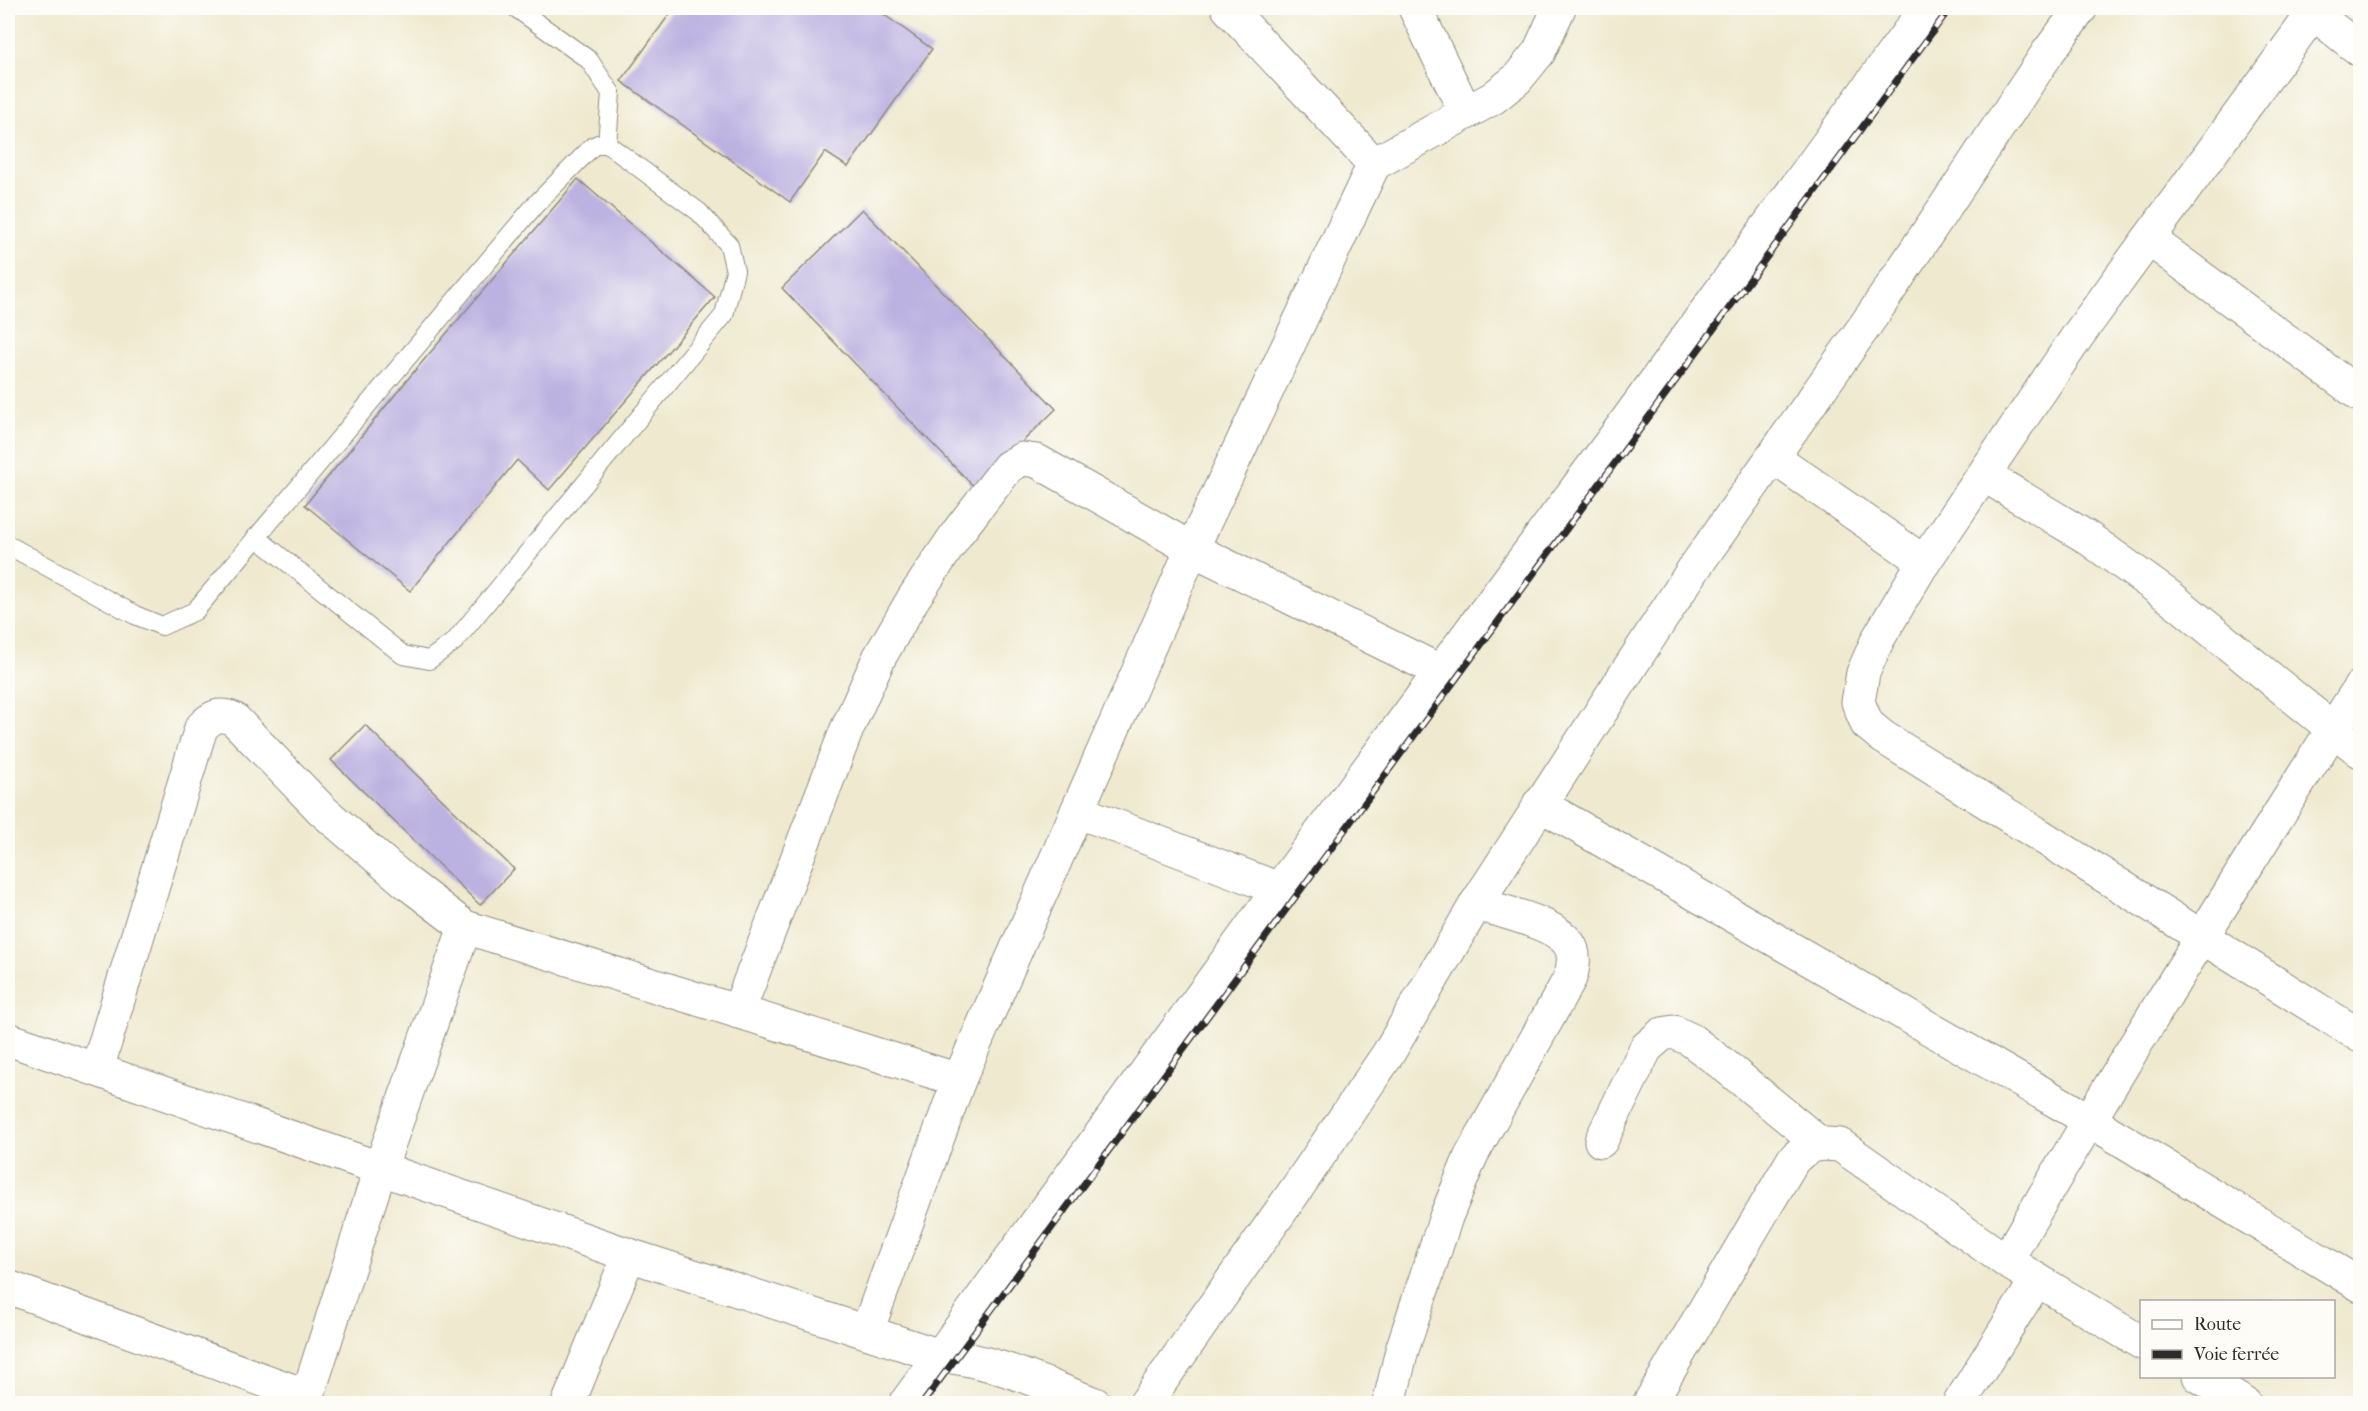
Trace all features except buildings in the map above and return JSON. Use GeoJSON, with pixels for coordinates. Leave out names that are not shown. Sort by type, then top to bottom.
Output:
{"type":"FeatureCollection","features":[{"type":"Feature","properties":{"kind":"street"},"geometry":{"type":"LineString","coordinates":[[1228,8],[1374,164]]}},
{"type":"Feature","properties":{"kind":"street"},"geometry":{"type":"LineString","coordinates":[[1414,8],[1466,113]]}},
{"type":"Feature","properties":{"kind":"street"},"geometry":{"type":"LineString","coordinates":[[867,1331],[959,1080],[1192,549],[1374,164],[1493,98],[1517,79],[1539,52],[1559,8]]}},
{"type":"Feature","properties":{"kind":"street"},"geometry":{"type":"LineString","coordinates":[[905,1404],[1279,889],[1442,672],[1926,8]]}},
{"type":"Feature","properties":{"kind":"street"},"geometry":{"type":"LineString","coordinates":[[1145,1404],[1388,1054],[1476,904],[1539,804],[1695,567],[1943,211],[2049,51],[2081,8]]}},
{"type":"Feature","properties":{"kind":"street"},"geometry":{"type":"LineString","coordinates":[[2361,50],[2315,10],[2079,334],[1924,562],[1878,639],[1863,673],[1858,702],[1867,724],[1883,737],[2361,1036]]}},
{"type":"Feature","properties":{"kind":"street"},"geometry":{"type":"LineString","coordinates":[[2149,239],[2361,395]]}},
{"type":"Feature","properties":{"kind":"street"},"geometry":{"type":"LineString","coordinates":[[1773,457],[1924,562]]}},
{"type":"Feature","properties":{"kind":"street"},"geometry":{"type":"LineString","coordinates":[[738,1012],[847,729],[879,658],[958,532],[1008,467],[1022,459],[1037,461],[1192,549],[1442,672]]}},
{"type":"Feature","properties":{"kind":"street"},"geometry":{"type":"LineString","coordinates":[[1984,474],[2088,538],[2174,600],[2361,751]]}},
{"type":"Feature","properties":{"kind":"street"},"geometry":{"type":"LineString","coordinates":[[2006,1261],[2089,1120],[2256,850],[2361,687]]}},
{"type":"Feature","properties":{"kind":"street"},"geometry":{"type":"LineString","coordinates":[[97,1070],[201,728],[211,717],[223,714],[234,718],[323,811],[406,882],[465,927],[959,1080]]}},
{"type":"Feature","properties":{"kind":"street"},"geometry":{"type":"LineString","coordinates":[[1539,804],[2089,1120],[2361,1285]]}},
{"type":"Feature","properties":{"kind":"street"},"geometry":{"type":"LineString","coordinates":[[1077,811],[1279,889]]}},
{"type":"Feature","properties":{"kind":"street"},"geometry":{"type":"LineString","coordinates":[[1389,1404],[1402,1350],[1446,1217],[1471,1156],[1570,978],[1574,965],[1572,949],[1563,936],[1538,924],[1476,904]]}},
{"type":"Feature","properties":{"kind":"street"},"geometry":{"type":"LineString","coordinates":[[8,1287],[306,1400],[380,1169],[465,927]]}},
{"type":"Feature","properties":{"kind":"street"},"geometry":{"type":"LineString","coordinates":[[1601,1141],[1646,1048],[1662,1034],[1674,1032],[1691,1040],[1724,1065],[1819,1143]]}},
{"type":"Feature","properties":{"kind":"street"},"geometry":{"type":"LineString","coordinates":[[8,1039],[629,1255],[940,1356],[957,1357],[993,1366],[1090,1403]]}},
{"type":"Feature","properties":{"kind":"street"},"geometry":{"type":"LineString","coordinates":[[1649,1404],[1793,1160],[1806,1147],[1819,1143],[1840,1145],[2036,1281],[2140,1342]]}},
{"type":"Feature","properties":{"kind":"street"},"geometry":{"type":"LineString","coordinates":[[568,1404],[629,1255]]}},
{"type":"Feature","properties":{"kind":"street"},"geometry":{"type":"LineString","coordinates":[[1959,1404],[2036,1281]]}},
{"type":"Feature","properties":{"kind":"street"},"geometry":{"type":"LineString","coordinates":[[2201,1378],[2245,1404]]}},
{"type":"Feature","properties":{"kind":"lane"},"geometry":{"type":"LineString","coordinates":[[516,8],[589,60],[610,93],[607,144]]}},
{"type":"Feature","properties":{"kind":"lane"},"geometry":{"type":"LineString","coordinates":[[8,545],[135,615],[162,626],[195,612],[256,537],[535,205],[592,147],[598,144],[607,144],[699,212],[729,245],[735,271],[723,315],[455,640],[429,660],[403,655],[256,537]]}},
{"type":"Feature","properties":{"kind":"railway"},"geometry":{"type":"LineString","coordinates":[[922,1404],[1950,8]]}}]}
